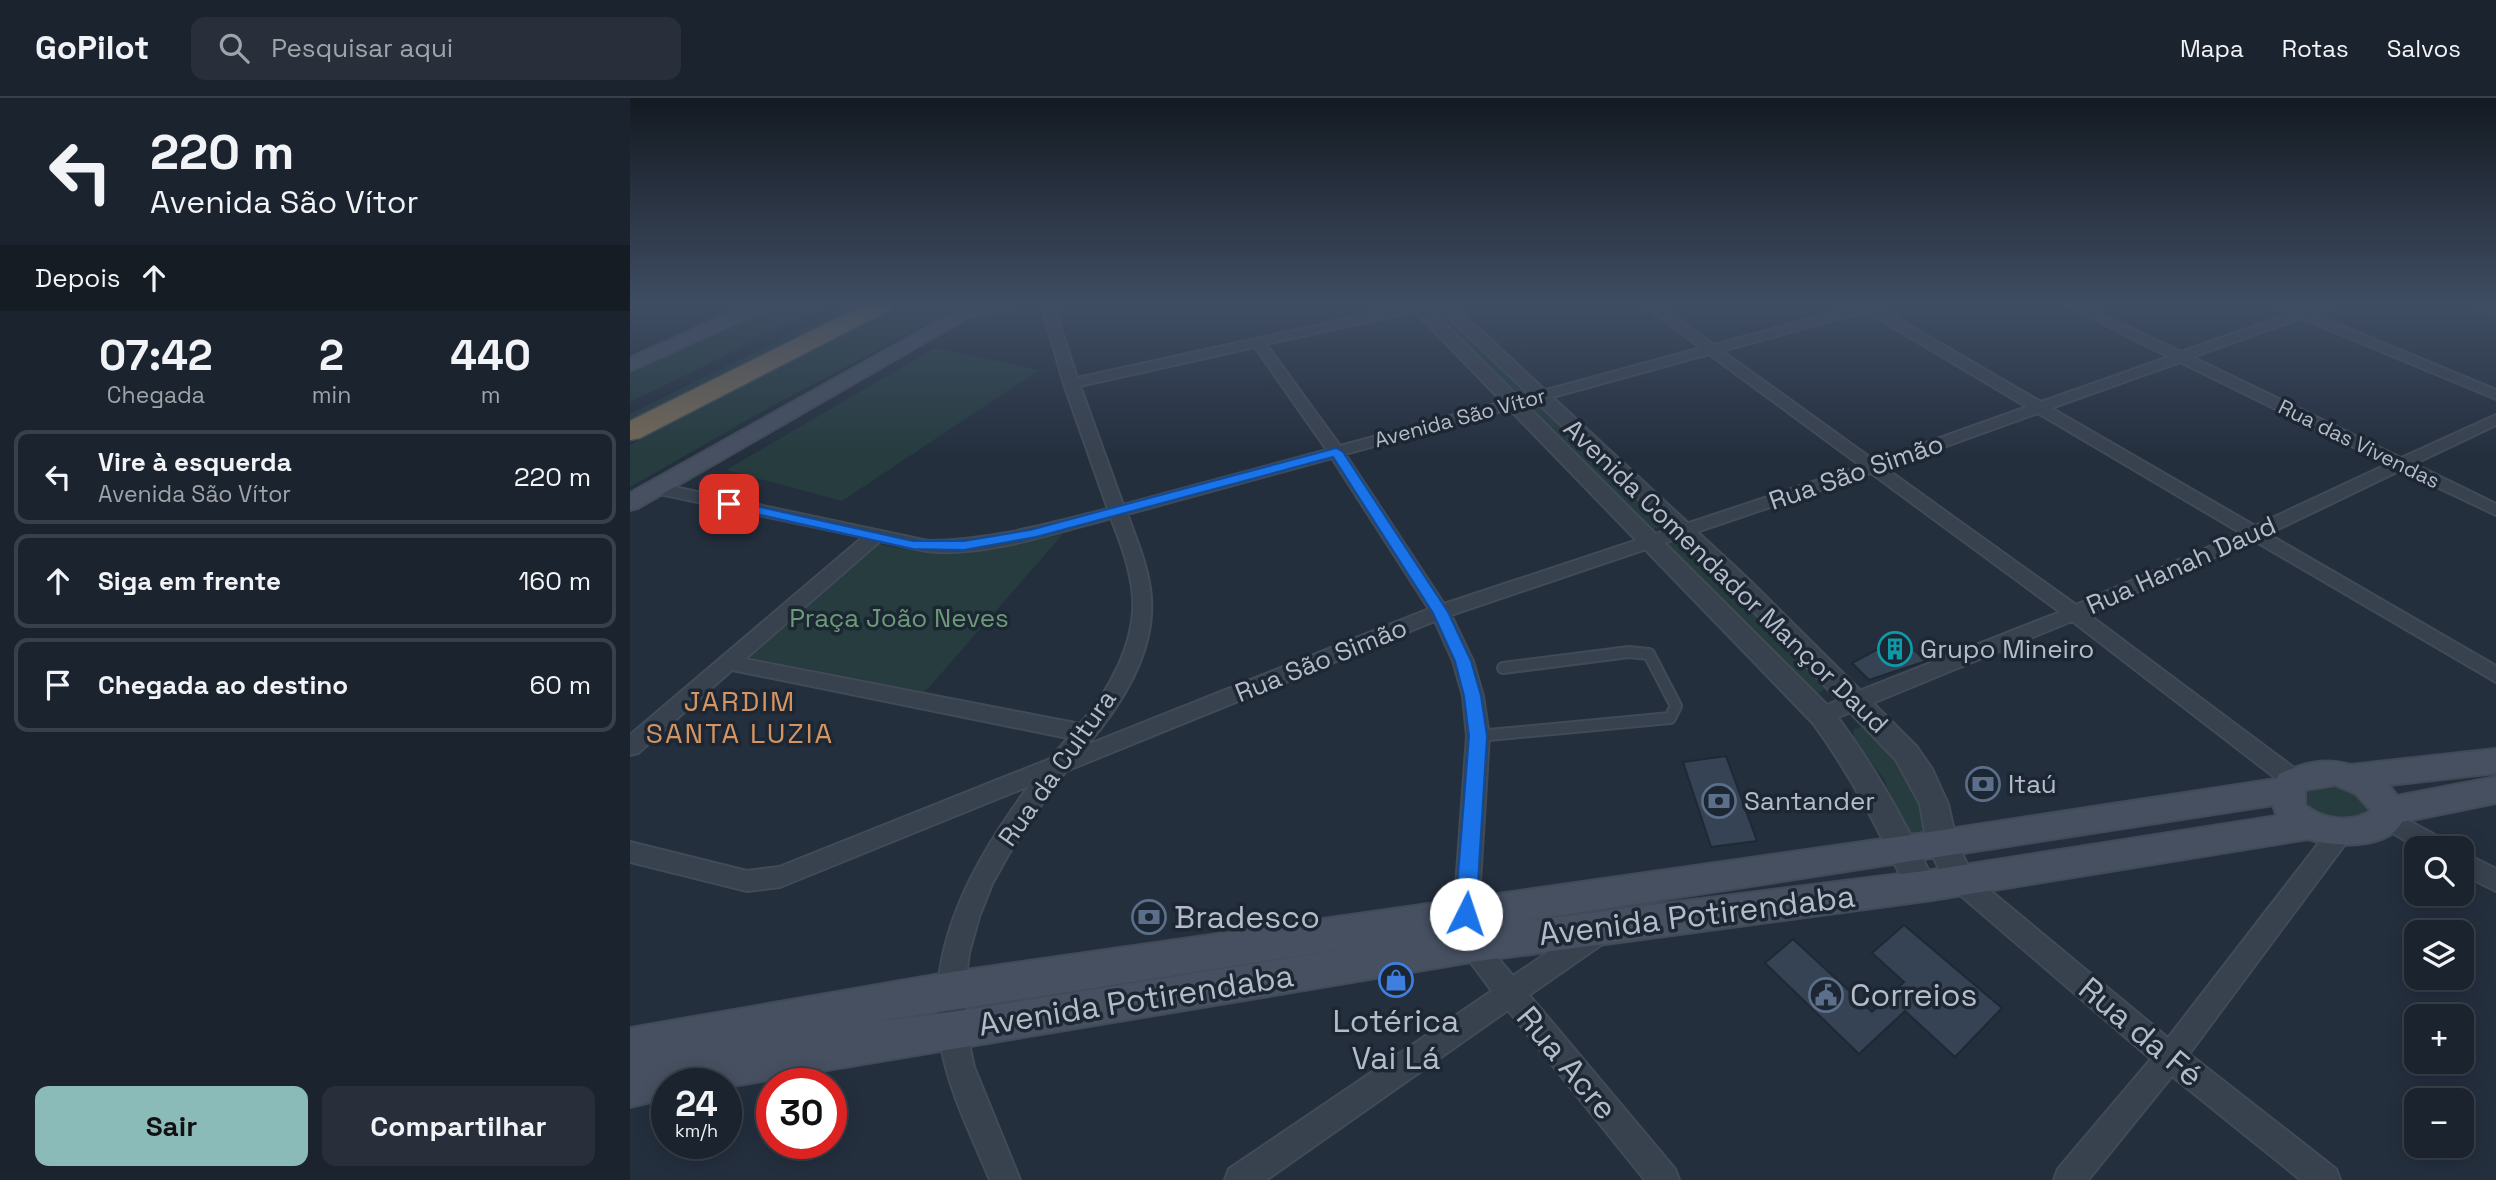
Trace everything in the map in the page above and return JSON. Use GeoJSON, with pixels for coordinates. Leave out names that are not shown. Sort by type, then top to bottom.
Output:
{"type":"FeatureCollection","features":[{"type":"Feature","properties":{"kind":"highway"},"geometry":{"type":"LineString","coordinates":[[630,408],[740,354]]}},
{"type":"Feature","properties":{"kind":"highway"},"geometry":{"type":"LineString","coordinates":[[630,432],[783,354]]}},
{"type":"Feature","properties":{"kind":"main road"},"geometry":{"type":"LineString","coordinates":[[630,365],[653,354]]}},
{"type":"Feature","properties":{"kind":"main road"},"geometry":{"type":"LineString","coordinates":[[630,503],[891,354]]}},
{"type":"Feature","properties":{"kind":"main road"},"geometry":{"type":"LineString","coordinates":[[2351,776],[2493,768]]}},
{"type":"Feature","properties":{"kind":"main road"},"geometry":{"type":"LineString","coordinates":[[2351,776],[2376,791],[2388,814],[2493,768]]}},
{"type":"Feature","properties":{"kind":"main road","name":"Avenida Potirendaba"},"geometry":{"type":"LineString","coordinates":[[630,1086],[868,1042],[952,1031],[1469,930],[1904,850],[2291,785],[2335,773],[2351,776]]}},
{"type":"Feature","properties":{"kind":"main road"},"geometry":{"type":"LineString","coordinates":[[2291,785],[2285,797],[2288,808],[2325,829]]}},
{"type":"Feature","properties":{"kind":"main road","name":"Avenida Potirendaba"},"geometry":{"type":"LineString","coordinates":[[632,1048],[952,990],[1469,930],[1607,927],[2325,829],[2367,831],[2388,814]]}},
{"type":"Feature","properties":{"kind":"street","name":"Rua da Cultura"},"geometry":{"type":"LineString","coordinates":[[1005,1180],[963,1072],[952,1031],[952,990],[960,932],[967,910],[1000,845],[1059,763],[1110,702],[1134,645],[1142,610],[1136,566],[1062,354]]}},
{"type":"Feature","properties":{"kind":"street"},"geometry":{"type":"LineString","coordinates":[[1071,384],[1202,354]]}},
{"type":"Feature","properties":{"kind":"street"},"geometry":{"type":"LineString","coordinates":[[1267,354],[1336,452],[1440,612],[1463,661],[1478,736],[1469,930]]}},
{"type":"Feature","properties":{"kind":"street","name":"Avenida Comendador Mançor Daud"},"geometry":{"type":"LineString","coordinates":[[1467,354],[1513,404],[1822,716],[1849,748],[1921,886]]}},
{"type":"Feature","properties":{"kind":"street","name":"Avenida Comendador Mançor Daud"},"geometry":{"type":"LineString","coordinates":[[1497,354],[1684,531],[1856,699],[1906,753],[1922,776],[1934,804],[1942,844],[1961,880]]}},
{"type":"Feature","properties":{"kind":"street","name":"Avenida São Vítor"},"geometry":{"type":"LineString","coordinates":[[655,488],[913,545],[964,546],[1031,534],[1116,512],[1695,354]]}},
{"type":"Feature","properties":{"kind":"street"},"geometry":{"type":"LineString","coordinates":[[1718,354],[2074,613],[2291,785]]}},
{"type":"Feature","properties":{"kind":"street"},"geometry":{"type":"LineString","coordinates":[[1952,354],[2496,675]]}},
{"type":"Feature","properties":{"kind":"street","name":"Rua das Vivendas"},"geometry":{"type":"LineString","coordinates":[[2179,354],[2496,510]]}},
{"type":"Feature","properties":{"kind":"street","name":"Rua São Simão"},"geometry":{"type":"LineString","coordinates":[[630,852],[756,882],[780,877],[1440,612],[1872,467],[2191,354]]}},
{"type":"Feature","properties":{"kind":"street"},"geometry":{"type":"LineString","coordinates":[[2399,354],[2496,395]]}},
{"type":"Feature","properties":{"kind":"street","name":"Rua Hanah Daud"},"geometry":{"type":"LineString","coordinates":[[1822,716],[1856,699],[2074,613],[2255,533],[2496,419]]}},
{"type":"Feature","properties":{"kind":"street"},"geometry":{"type":"LineString","coordinates":[[630,747],[876,536]]}},
{"type":"Feature","properties":{"kind":"street"},"geometry":{"type":"LineString","coordinates":[[729,663],[1084,733]]}},
{"type":"Feature","properties":{"kind":"street"},"geometry":{"type":"LineString","coordinates":[[2388,814],[2421,836]]}},
{"type":"Feature","properties":{"kind":"street"},"geometry":{"type":"LineString","coordinates":[[2069,1180],[2170,1057],[2325,829]]}},
{"type":"Feature","properties":{"kind":"street"},"geometry":{"type":"LineString","coordinates":[[2474,869],[2496,881]]}},
{"type":"Feature","properties":{"kind":"street","name":"Rua da Fé"},"geometry":{"type":"LineString","coordinates":[[1961,880],[2170,1057],[2325,1180]]}},
{"type":"Feature","properties":{"kind":"street"},"geometry":{"type":"LineString","coordinates":[[1240,1180],[1607,927]]}},
{"type":"Feature","properties":{"kind":"street","name":"Rua Acre"},"geometry":{"type":"LineString","coordinates":[[1469,930],[1510,994],[1664,1180]]}},
{"type":"Feature","properties":{"kind":"lane"},"geometry":{"type":"LineString","coordinates":[[1478,736],[1670,718],[1676,706],[1649,654],[1629,652],[1503,668]]}},
{"type":"Feature","properties":{"kind":"green space"},"geometry":{"type":"Polygon","coordinates":[[[670,354],[728,354],[630,402],[630,373],[670,354]]]}},
{"type":"Feature","properties":{"kind":"green space"},"geometry":{"type":"Polygon","coordinates":[[[751,354],[773,354],[630,426],[630,414],[751,354]]]}},
{"type":"Feature","properties":{"kind":"green space"},"geometry":{"type":"Polygon","coordinates":[[[801,354],[869,354],[772,406],[630,487],[630,445],[701,405],[801,354]]]}},
{"type":"Feature","properties":{"kind":"green space"},"geometry":{"type":"Polygon","coordinates":[[[924,354],[966,354],[1039,370],[842,501],[726,470],[924,354]]]}},
{"type":"Feature","properties":{"kind":"green space"},"geometry":{"type":"Polygon","coordinates":[[[1472,354],[1491,354],[1529,392],[1513,396],[1472,354]]]}},
{"type":"Feature","properties":{"kind":"green space"},"geometry":{"type":"Polygon","coordinates":[[[1539,407],[1555,417],[1661,526],[1651,531],[1530,410],[1539,407]]]}},
{"type":"Feature","properties":{"kind":"green space","name":"Praça João Neves"},"geometry":{"type":"Polygon","coordinates":[[[1063,534],[925,692],[745,657],[876,543],[924,551],[970,551],[1063,534]]]}},
{"type":"Feature","properties":{"kind":"green space"},"geometry":{"type":"Polygon","coordinates":[[[1665,541],[1679,542],[1696,557],[1822,678],[1826,687],[1820,693],[1812,693],[1664,550],[1665,541]]]}},
{"type":"Feature","properties":{"kind":"green space"},"geometry":{"type":"Polygon","coordinates":[[[1854,729],[1874,729],[1900,766],[1914,791],[1929,833],[1910,835],[1899,819],[1884,779],[1853,738],[1854,729]]]}},
{"type":"Feature","properties":{"kind":"green space"},"geometry":{"type":"Polygon","coordinates":[[[2334,781],[2372,802],[2372,814],[2347,824],[2304,811],[2303,788],[2334,781]]]}},
{"type":"Feature","properties":{"kind":"building","name":"Grupo Mineiro"},"geometry":{"type":"Polygon","coordinates":[[[1900,637],[1926,661],[1869,680],[1852,663],[1900,637]]]}},
{"type":"Feature","properties":{"kind":"building","name":"Santander"},"geometry":{"type":"Polygon","coordinates":[[[1726,756],[1757,841],[1711,847],[1683,762],[1726,756]]]}},
{"type":"Feature","properties":{"kind":"building"},"geometry":{"type":"Polygon","coordinates":[[[1904,925],[2002,1008],[1955,1057],[1905,1011],[1859,1054],[1765,963],[1793,939],[1872,1012],[1904,982],[1872,953],[1904,925]]]}},
{"type":"Feature","properties":{"kind":"place","name":"Grupo Mineiro"},"geometry":{"type":"Point","coordinates":[1895,649]}},
{"type":"Feature","properties":{"kind":"place","name":"Itaú"},"geometry":{"type":"Point","coordinates":[1983,784]}},
{"type":"Feature","properties":{"kind":"place","name":"Santander"},"geometry":{"type":"Point","coordinates":[1719,801]}},
{"type":"Feature","properties":{"kind":"place","name":"Bradesco"},"geometry":{"type":"Point","coordinates":[1149,917]}},
{"type":"Feature","properties":{"kind":"place","name":"Lotérica Vai Lá"},"geometry":{"type":"Point","coordinates":[1396,980]}},
{"type":"Feature","properties":{"kind":"place","name":"Correios"},"geometry":{"type":"Point","coordinates":[1826,995]}},
{"type":"Feature","properties":{"kind":"district","name":"JARDIM SANTA LUZIA"},"geometry":{"type":"Point","coordinates":[740,717]}},
{"type":"Feature","properties":{"kind":"route"},"geometry":{"type":"LineString","coordinates":[[729,504],[913,545],[964,546],[1031,534],[1336,452],[1440,612],[1463,661],[1478,736],[1466,914]]}}]}
